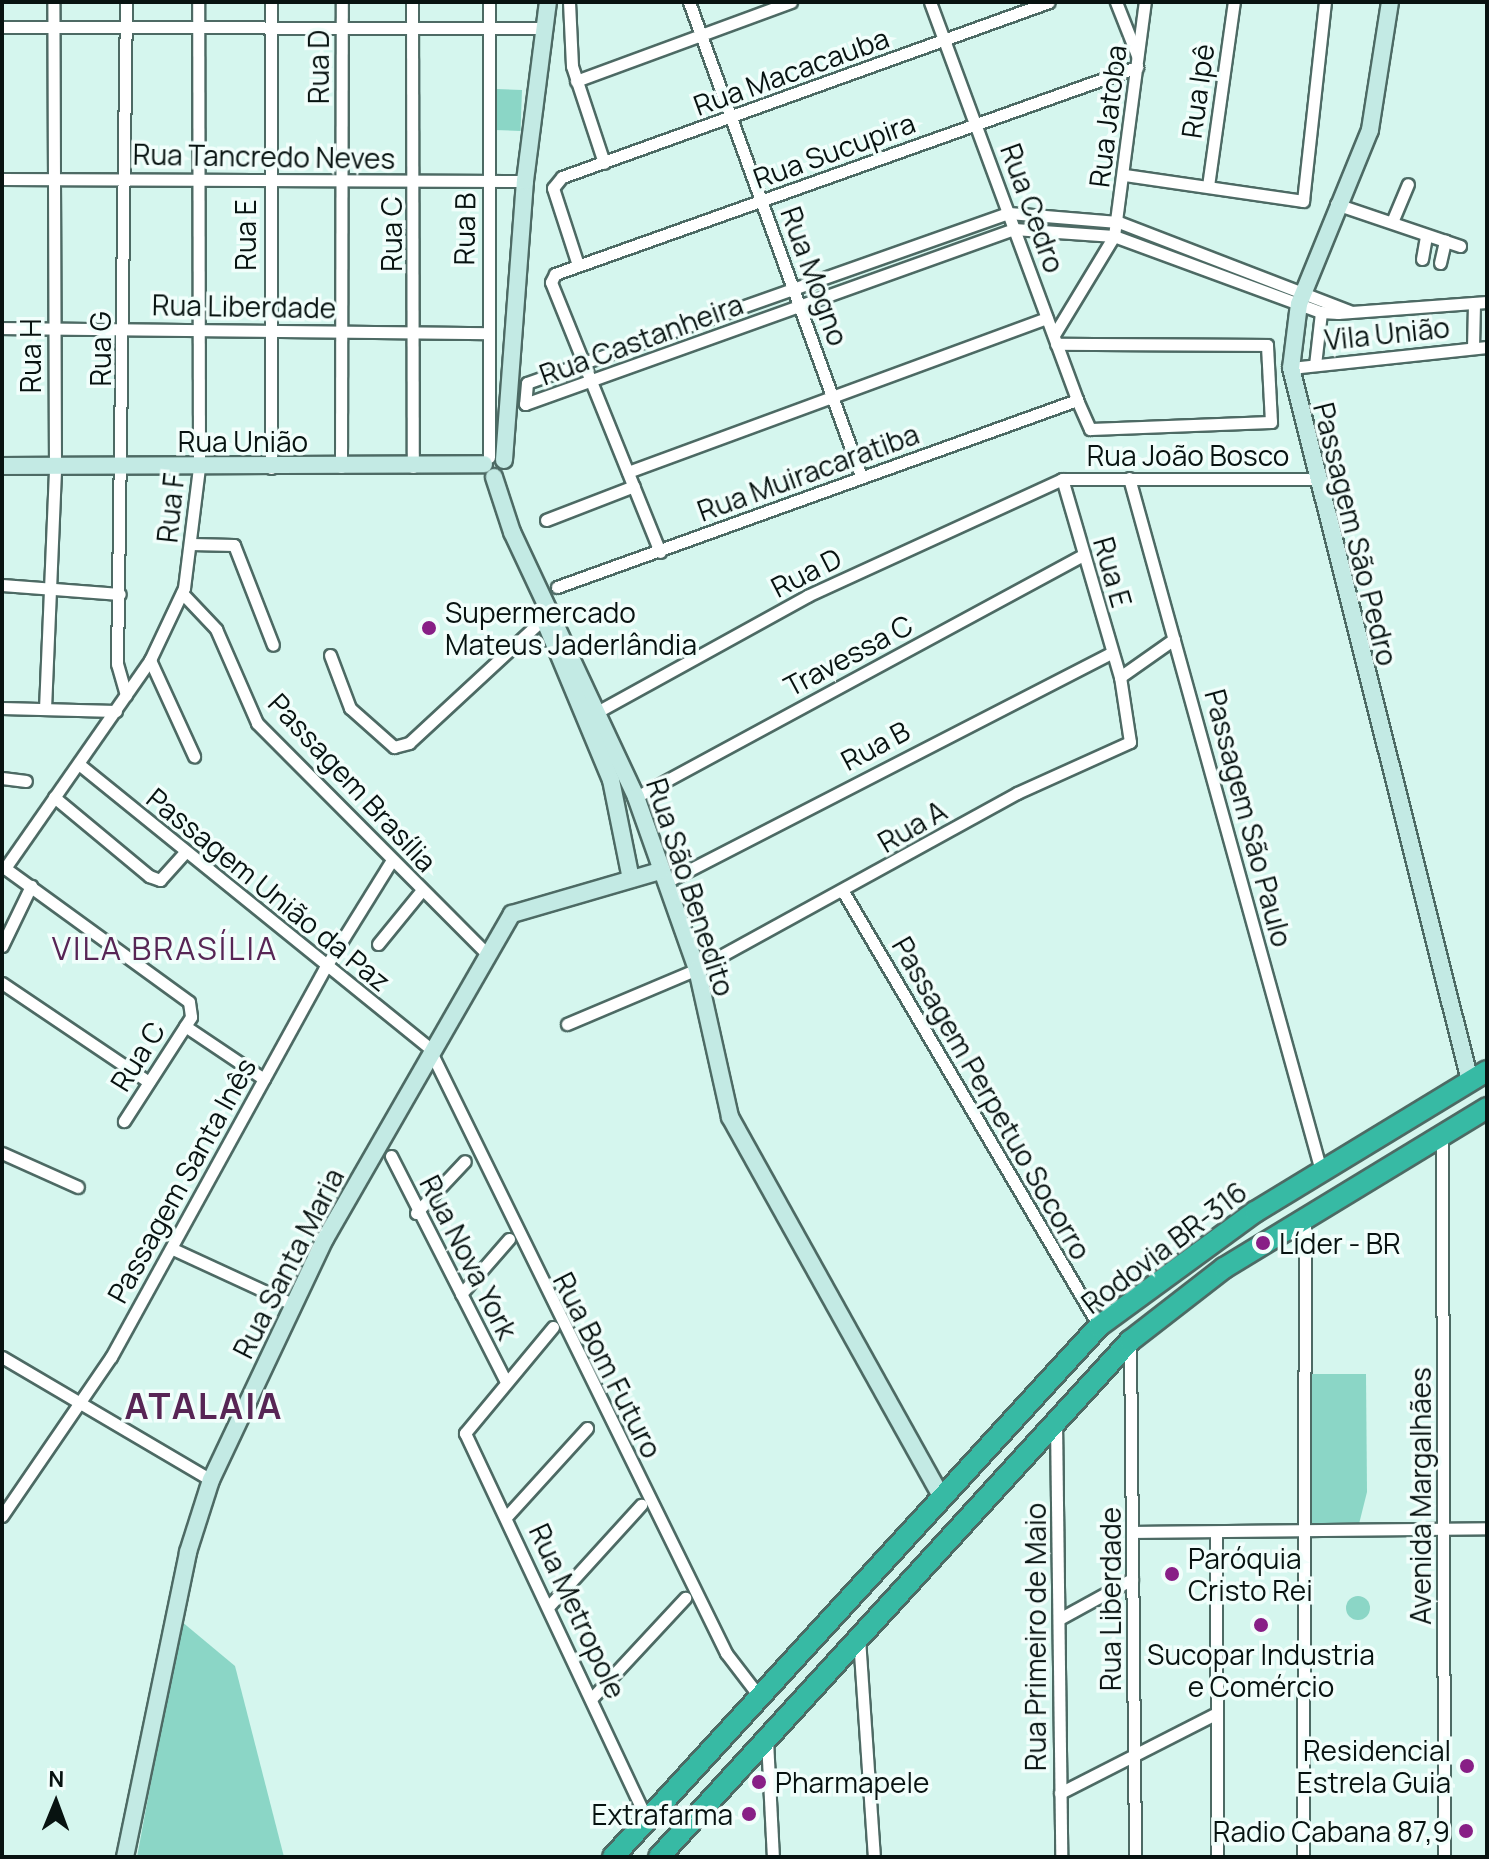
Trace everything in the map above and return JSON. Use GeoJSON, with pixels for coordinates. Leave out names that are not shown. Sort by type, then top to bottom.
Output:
{"type":"FeatureCollection","features":[{"type":"Feature","properties":{"kind":"highway","name":"Rodovia BR-316"},"geometry":{"type":"LineString","coordinates":[[714,1745],[940,1494],[1099,1326],[1185,1259],[1321,1171],[1479,1076]]}},
{"type":"Feature","properties":{"kind":"highway"},"geometry":{"type":"LineString","coordinates":[[1465,1121],[1487,1095]]}},
{"type":"Feature","properties":{"kind":"highway","name":"Rodovia BR-316"},"geometry":{"type":"LineString","coordinates":[[659,1857],[677,1848],[767,1736],[1056,1417],[1130,1341],[1224,1268],[1487,1108]]}},
{"type":"Feature","properties":{"kind":"highway"},"geometry":{"type":"LineString","coordinates":[[613,1857],[714,1745]]}},
{"type":"Feature","properties":{"kind":"highway"},"geometry":{"type":"LineString","coordinates":[[629,1857],[704,1770],[714,1745]]}},
{"type":"Feature","properties":{"kind":"street","name":"Rua H"},"geometry":{"type":"LineString","coordinates":[[45,709],[55,466],[53,2]]}},
{"type":"Feature","properties":{"kind":"street","name":"Rua G"},"geometry":{"type":"LineString","coordinates":[[126,2],[125,466],[117,664],[126,695]]}},
{"type":"Feature","properties":{"kind":"street","name":"Rua F"},"geometry":{"type":"LineString","coordinates":[[3,867],[80,765],[150,660],[182,593],[199,467],[196,329],[198,2]]}},
{"type":"Feature","properties":{"kind":"street","name":"Rua E"},"geometry":{"type":"LineString","coordinates":[[271,2],[271,468]]}},
{"type":"Feature","properties":{"kind":"street","name":"Rua D"},"geometry":{"type":"LineString","coordinates":[[341,467],[342,2]]}},
{"type":"Feature","properties":{"kind":"street","name":"Rua C"},"geometry":{"type":"LineString","coordinates":[[412,2],[415,181],[413,467]]}},
{"type":"Feature","properties":{"kind":"street","name":"Rua B"},"geometry":{"type":"LineString","coordinates":[[489,2],[486,333],[495,467]]}},
{"type":"Feature","properties":{"kind":"street"},"geometry":{"type":"LineString","coordinates":[[495,467],[525,181],[548,2]]}},
{"type":"Feature","properties":{"kind":"street"},"geometry":{"type":"LineString","coordinates":[[569,2],[576,81],[604,163]]}},
{"type":"Feature","properties":{"kind":"street","name":"Rua Mogno"},"geometry":{"type":"LineString","coordinates":[[689,2],[764,201],[861,476]]}},
{"type":"Feature","properties":{"kind":"street"},"geometry":{"type":"LineString","coordinates":[[576,81],[791,2]]}},
{"type":"Feature","properties":{"kind":"street","name":"Rua Cedro"},"geometry":{"type":"LineString","coordinates":[[930,2],[1077,400],[1090,429],[1265,427],[1273,416],[1272,351],[1192,341],[1055,339]]}},
{"type":"Feature","properties":{"kind":"street","name":"Rua Macacauba"},"geometry":{"type":"LineString","coordinates":[[578,265],[553,188],[562,177],[1049,2]]}},
{"type":"Feature","properties":{"kind":"street"},"geometry":{"type":"LineString","coordinates":[[1116,2],[1138,63]]}},
{"type":"Feature","properties":{"kind":"street","name":"Rua Jatoba"},"geometry":{"type":"LineString","coordinates":[[1055,339],[1114,236],[1118,222],[1145,2]]}},
{"type":"Feature","properties":{"kind":"street","name":"Rua Ipê"},"geometry":{"type":"LineString","coordinates":[[1208,186],[1234,2]]}},
{"type":"Feature","properties":{"kind":"street"},"geometry":{"type":"LineString","coordinates":[[1125,175],[1303,201],[1325,2]]}},
{"type":"Feature","properties":{"kind":"street","name":"Passagem São Pedro"},"geometry":{"type":"LineString","coordinates":[[1390,2],[1370,130],[1335,204],[1301,299],[1291,368],[1314,479],[1479,1076]]}},
{"type":"Feature","properties":{"kind":"street"},"geometry":{"type":"LineString","coordinates":[[2,27],[545,28]]}},
{"type":"Feature","properties":{"kind":"street","name":"Rua Sucupira"},"geometry":{"type":"LineString","coordinates":[[584,367],[551,282],[578,265],[764,201],[1138,63]]}},
{"type":"Feature","properties":{"kind":"street","name":"Rua Tancredo Neves"},"geometry":{"type":"LineString","coordinates":[[2,179],[525,181]]}},
{"type":"Feature","properties":{"kind":"street"},"geometry":{"type":"LineString","coordinates":[[1392,222],[1408,184]]}},
{"type":"Feature","properties":{"kind":"street"},"geometry":{"type":"LineString","coordinates":[[1335,204],[1460,246]]}},
{"type":"Feature","properties":{"kind":"street","name":"Rua Castanheira"},"geometry":{"type":"LineString","coordinates":[[1260,282],[1187,268],[1114,236],[1014,229],[591,384],[525,404],[527,383],[584,367],[1008,213],[1118,222],[1175,250],[1260,282],[1301,299]]}},
{"type":"Feature","properties":{"kind":"street"},"geometry":{"type":"LineString","coordinates":[[1422,259],[1426,237]]}},
{"type":"Feature","properties":{"kind":"street"},"geometry":{"type":"LineString","coordinates":[[1440,263],[1445,241]]}},
{"type":"Feature","properties":{"kind":"street"},"geometry":{"type":"LineString","coordinates":[[1301,299],[1349,311]]}},
{"type":"Feature","properties":{"kind":"street"},"geometry":{"type":"LineString","coordinates":[[1301,299],[1321,312],[1487,302]]}},
{"type":"Feature","properties":{"kind":"street"},"geometry":{"type":"LineString","coordinates":[[1473,348],[1474,303]]}},
{"type":"Feature","properties":{"kind":"street"},"geometry":{"type":"LineString","coordinates":[[1315,365],[1321,312]]}},
{"type":"Feature","properties":{"kind":"street"},"geometry":{"type":"LineString","coordinates":[[628,472],[1047,318]]}},
{"type":"Feature","properties":{"kind":"street","name":"Rua Liberdade"},"geometry":{"type":"LineString","coordinates":[[2,328],[486,333]]}},
{"type":"Feature","properties":{"kind":"street","name":"Vila União"},"geometry":{"type":"LineString","coordinates":[[1291,368],[1487,347]]}},
{"type":"Feature","properties":{"kind":"street"},"geometry":{"type":"LineString","coordinates":[[584,367],[660,552]]}},
{"type":"Feature","properties":{"kind":"street","name":"Rua Muiracaratiba"},"geometry":{"type":"LineString","coordinates":[[557,587],[1077,400]]}},
{"type":"Feature","properties":{"kind":"street","name":"Rua União"},"geometry":{"type":"LineString","coordinates":[[2,466],[495,467]]}},
{"type":"Feature","properties":{"kind":"street","name":"Rua São Benedito"},"geometry":{"type":"LineString","coordinates":[[495,467],[512,532],[599,711],[636,797],[697,969],[736,1130],[940,1494]]}},
{"type":"Feature","properties":{"kind":"street","name":"Passagem São Paulo"},"geometry":{"type":"LineString","coordinates":[[1129,478],[1321,1171]]}},
{"type":"Feature","properties":{"kind":"street","name":"Rua E"},"geometry":{"type":"LineString","coordinates":[[1062,479],[1129,716]]}},
{"type":"Feature","properties":{"kind":"street","name":"Rua João Bosco"},"geometry":{"type":"LineString","coordinates":[[1040,487],[1062,479],[1314,479]]}},
{"type":"Feature","properties":{"kind":"street"},"geometry":{"type":"LineString","coordinates":[[546,520],[634,486]]}},
{"type":"Feature","properties":{"kind":"street","name":"Rua D"},"geometry":{"type":"LineString","coordinates":[[599,711],[807,596],[1040,487]]}},
{"type":"Feature","properties":{"kind":"street"},"geometry":{"type":"LineString","coordinates":[[191,544],[234,545],[273,645]]}},
{"type":"Feature","properties":{"kind":"street","name":"Travessa C"},"geometry":{"type":"LineString","coordinates":[[636,797],[1083,555]]}},
{"type":"Feature","properties":{"kind":"street"},"geometry":{"type":"LineString","coordinates":[[2,585],[48,585],[120,594]]}},
{"type":"Feature","properties":{"kind":"street","name":"Passagem Brasília"},"geometry":{"type":"LineString","coordinates":[[182,593],[216,629],[257,723],[485,952]]}},
{"type":"Feature","properties":{"kind":"street","name":"Rua São Benedito"},"geometry":{"type":"LineString","coordinates":[[541,595],[543,619],[611,780],[631,879]]}},
{"type":"Feature","properties":{"kind":"street"},"geometry":{"type":"LineString","coordinates":[[330,655],[350,708],[394,747],[409,743],[543,619]]}},
{"type":"Feature","properties":{"kind":"street"},"geometry":{"type":"LineString","coordinates":[[1120,677],[1174,639]]}},
{"type":"Feature","properties":{"kind":"street","name":"Rua B"},"geometry":{"type":"LineString","coordinates":[[662,877],[1111,653]]}},
{"type":"Feature","properties":{"kind":"street"},"geometry":{"type":"LineString","coordinates":[[150,660],[194,756]]}},
{"type":"Feature","properties":{"kind":"street"},"geometry":{"type":"LineString","coordinates":[[2,708],[116,711]]}},
{"type":"Feature","properties":{"kind":"street","name":"Rua A"},"geometry":{"type":"LineString","coordinates":[[567,1024],[697,969],[844,893],[1017,793],[1130,742],[1129,716]]}},
{"type":"Feature","properties":{"kind":"street","name":"Passagem União da Paz"},"geometry":{"type":"LineString","coordinates":[[80,765],[325,968],[429,1048]]}},
{"type":"Feature","properties":{"kind":"street"},"geometry":{"type":"LineString","coordinates":[[2,778],[26,781]]}},
{"type":"Feature","properties":{"kind":"street"},"geometry":{"type":"LineString","coordinates":[[54,797],[149,876],[160,880],[185,852]]}},
{"type":"Feature","properties":{"kind":"street","name":"Passagem Santa Inês"},"geometry":{"type":"LineString","coordinates":[[2,1516],[81,1407],[173,1249],[325,968],[392,860]]}},
{"type":"Feature","properties":{"kind":"street"},"geometry":{"type":"LineString","coordinates":[[3,867],[189,1002],[188,1021],[264,1079]]}},
{"type":"Feature","properties":{"kind":"street","name":"Rua Santa Maria"},"geometry":{"type":"LineString","coordinates":[[125,1857],[188,1552],[211,1480],[294,1305],[429,1048],[485,952],[520,908],[631,879],[662,877]]}},
{"type":"Feature","properties":{"kind":"street"},"geometry":{"type":"LineString","coordinates":[[2,946],[31,886]]}},
{"type":"Feature","properties":{"kind":"street"},"geometry":{"type":"LineString","coordinates":[[378,944],[422,890]]}},
{"type":"Feature","properties":{"kind":"street","name":"Passagem Perpetuo Socorro"},"geometry":{"type":"LineString","coordinates":[[844,893],[1099,1326]]}},
{"type":"Feature","properties":{"kind":"street"},"geometry":{"type":"LineString","coordinates":[[2,983],[149,1082]]}},
{"type":"Feature","properties":{"kind":"street","name":"Rua C"},"geometry":{"type":"LineString","coordinates":[[124,1121],[188,1021]]}},
{"type":"Feature","properties":{"kind":"street","name":"Rua Bom Futuro"},"geometry":{"type":"LineString","coordinates":[[429,1048],[726,1653],[759,1696]]}},
{"type":"Feature","properties":{"kind":"street","name":"Avenida Margalhães"},"geometry":{"type":"LineString","coordinates":[[1442,1135],[1444,1857]]}},
{"type":"Feature","properties":{"kind":"street"},"geometry":{"type":"LineString","coordinates":[[2,1153],[78,1187]]}},
{"type":"Feature","properties":{"kind":"street","name":"Rua Nova York"},"geometry":{"type":"LineString","coordinates":[[391,1156],[416,1213],[505,1380]]}},
{"type":"Feature","properties":{"kind":"street"},"geometry":{"type":"LineString","coordinates":[[416,1213],[465,1161]]}},
{"type":"Feature","properties":{"kind":"street"},"geometry":{"type":"LineString","coordinates":[[1303,1857],[1305,1216]]}},
{"type":"Feature","properties":{"kind":"street"},"geometry":{"type":"LineString","coordinates":[[461,1294],[509,1239]]}},
{"type":"Feature","properties":{"kind":"street"},"geometry":{"type":"LineString","coordinates":[[173,1249],[294,1305]]}},
{"type":"Feature","properties":{"kind":"street"},"geometry":{"type":"LineString","coordinates":[[505,1380],[553,1327]]}},
{"type":"Feature","properties":{"kind":"street","name":"Rua Liberdade"},"geometry":{"type":"LineString","coordinates":[[1130,1341],[1135,1857]]}},
{"type":"Feature","properties":{"kind":"street"},"geometry":{"type":"LineString","coordinates":[[2,1357],[81,1407],[211,1480]]}},
{"type":"Feature","properties":{"kind":"street","name":"Rua Metropole"},"geometry":{"type":"LineString","coordinates":[[505,1380],[466,1424],[647,1819]]}},
{"type":"Feature","properties":{"kind":"street","name":"Rua Primeiro de Maio"},"geometry":{"type":"LineString","coordinates":[[1056,1417],[1061,1618],[1061,1857]]}},
{"type":"Feature","properties":{"kind":"street"},"geometry":{"type":"LineString","coordinates":[[507,1516],[587,1428]]}},
{"type":"Feature","properties":{"kind":"street"},"geometry":{"type":"LineString","coordinates":[[549,1606],[641,1505]]}},
{"type":"Feature","properties":{"kind":"street"},"geometry":{"type":"LineString","coordinates":[[1134,1532],[1487,1528]]}},
{"type":"Feature","properties":{"kind":"street"},"geometry":{"type":"LineString","coordinates":[[1216,1532],[1217,1857]]}},
{"type":"Feature","properties":{"kind":"street"},"geometry":{"type":"LineString","coordinates":[[1061,1618],[1132,1579]]}},
{"type":"Feature","properties":{"kind":"street"},"geometry":{"type":"LineString","coordinates":[[592,1698],[685,1598]]}},
{"type":"Feature","properties":{"kind":"street"},"geometry":{"type":"LineString","coordinates":[[859,1634],[874,1857]]}},
{"type":"Feature","properties":{"kind":"street"},"geometry":{"type":"LineString","coordinates":[[1060,1793],[1215,1714]]}},
{"type":"Feature","properties":{"kind":"street"},"geometry":{"type":"LineString","coordinates":[[767,1736],[773,1857]]}},
{"type":"Feature","properties":{"kind":"green space"},"geometry":{"type":"Polygon","coordinates":[[[496,89],[522,90],[521,131],[495,130],[496,89]]]}},
{"type":"Feature","properties":{"kind":"green space"},"geometry":{"type":"Polygon","coordinates":[[[1310,1374],[1366,1374],[1367,1492],[1359,1524],[1308,1525],[1310,1374]]]}},
{"type":"Feature","properties":{"kind":"green space"},"geometry":{"type":"Polygon","coordinates":[[[1358,1596],[1366,1600],[1370,1608],[1366,1616],[1358,1620],[1350,1616],[1346,1608],[1350,1600],[1358,1596]]]}},
{"type":"Feature","properties":{"kind":"green space"},"geometry":{"type":"Polygon","coordinates":[[[181,1621],[235,1666],[284,1857],[137,1857],[181,1621]]]}},
{"type":"Feature","properties":{"kind":"place","name":"Supermercado Mateus Jaderlândia"},"geometry":{"type":"Point","coordinates":[429,628]}},
{"type":"Feature","properties":{"kind":"place","name":"Líder - BR"},"geometry":{"type":"Point","coordinates":[1263,1243]}},
{"type":"Feature","properties":{"kind":"place","name":"Paróquia Cristo Rei"},"geometry":{"type":"Point","coordinates":[1172,1574]}},
{"type":"Feature","properties":{"kind":"place","name":"Sucopar Industria e Comércio"},"geometry":{"type":"Point","coordinates":[1261,1625]}},
{"type":"Feature","properties":{"kind":"place","name":"Residencial Estrela Guia"},"geometry":{"type":"Point","coordinates":[1467,1766]}},
{"type":"Feature","properties":{"kind":"place","name":"Pharmapele"},"geometry":{"type":"Point","coordinates":[759,1782]}},
{"type":"Feature","properties":{"kind":"place","name":"Extrafarma"},"geometry":{"type":"Point","coordinates":[749,1814]}},
{"type":"Feature","properties":{"kind":"place","name":"Radio Cabana 87,9"},"geometry":{"type":"Point","coordinates":[1466,1831]}},
{"type":"Feature","properties":{"kind":"district","name":"VILA BRASÍLIA"},"geometry":{"type":"Point","coordinates":[165,948]}},
{"type":"Feature","properties":{"kind":"district","name":"ATALAIA"},"geometry":{"type":"Point","coordinates":[204,1406]}}]}
